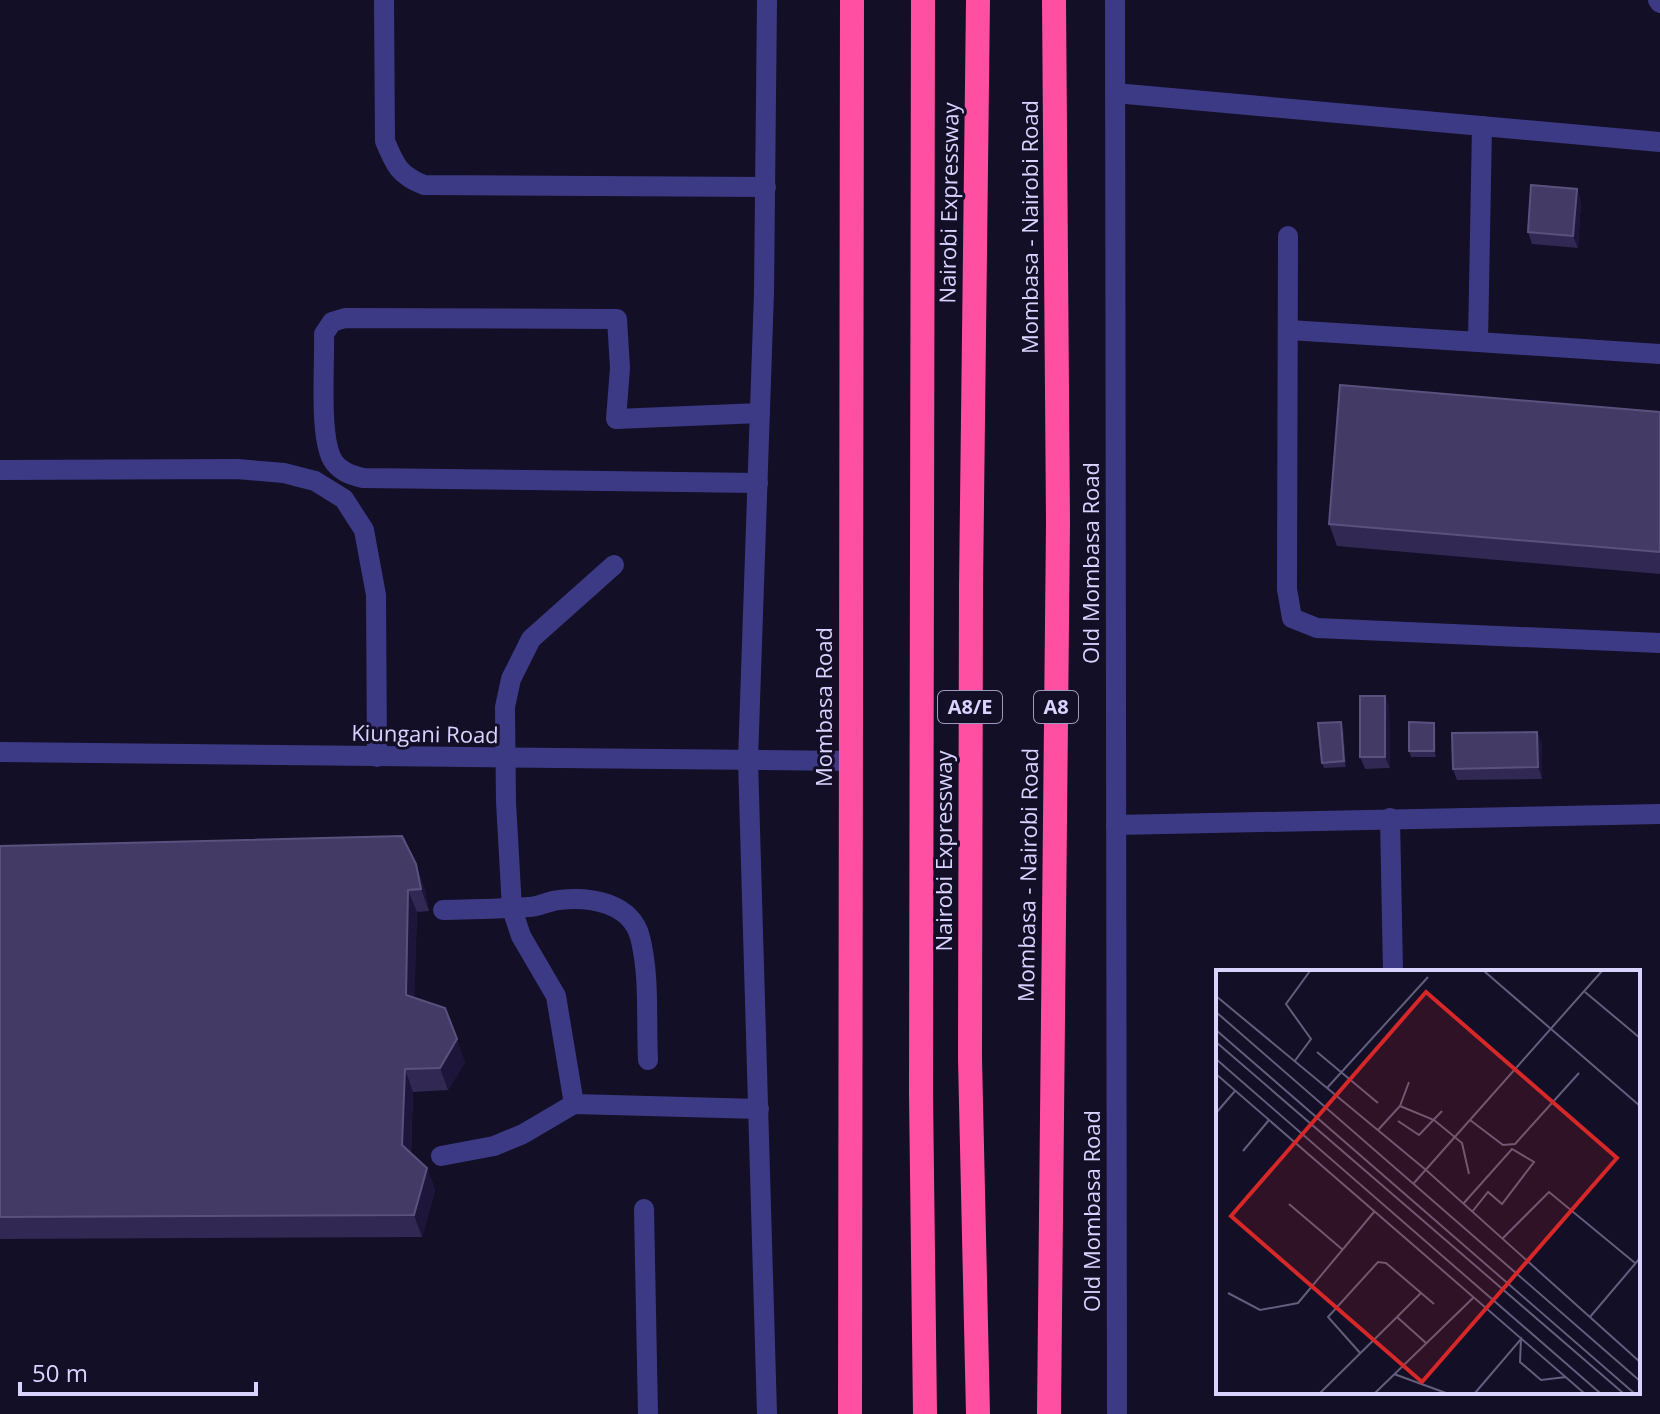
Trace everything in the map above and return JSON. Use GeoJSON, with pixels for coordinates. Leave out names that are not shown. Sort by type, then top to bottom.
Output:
{"type":"FeatureCollection","features":[{"type":"Feature","properties":{"kind":"highway","name":"Mombasa Road"},"geometry":{"type":"LineString","coordinates":[[850,1414],[852,0]]}},
{"type":"Feature","properties":{"kind":"highway","name":"Nairobi Expressway"},"geometry":{"type":"LineString","coordinates":[[923,0],[921,1093],[925,1414]]}},
{"type":"Feature","properties":{"kind":"highway","name":"Nairobi Expressway"},"geometry":{"type":"LineString","coordinates":[[978,0],[971,587],[970,1027],[978,1414]]}},
{"type":"Feature","properties":{"kind":"highway","name":"Mombasa - Nairobi Road"},"geometry":{"type":"LineString","coordinates":[[1049,1414],[1058,523],[1054,0]]}},
{"type":"Feature","properties":{"kind":"street"},"geometry":{"type":"LineString","coordinates":[[384,0],[385,141],[394,162],[406,178],[424,185],[766,187]]}},
{"type":"Feature","properties":{"kind":"street"},"geometry":{"type":"LineString","coordinates":[[767,0],[766,187],[748,760],[767,1414]]}},
{"type":"Feature","properties":{"kind":"street","name":"Old Mombasa Road"},"geometry":{"type":"LineString","coordinates":[[1115,0],[1117,1414]]}},
{"type":"Feature","properties":{"kind":"street"},"geometry":{"type":"LineString","coordinates":[[1115,93],[1660,142]]}},
{"type":"Feature","properties":{"kind":"street"},"geometry":{"type":"LineString","coordinates":[[1478,342],[1482,126]]}},
{"type":"Feature","properties":{"kind":"street"},"geometry":{"type":"LineString","coordinates":[[1288,236],[1287,589],[1292,618],[1317,628],[1660,643]]}},
{"type":"Feature","properties":{"kind":"street"},"geometry":{"type":"LineString","coordinates":[[758,483],[363,478],[347,474],[333,461],[326,442],[324,334],[332,322],[345,318],[617,319],[620,368],[616,419],[760,413]]}},
{"type":"Feature","properties":{"kind":"street"},"geometry":{"type":"LineString","coordinates":[[1289,330],[1660,354]]}},
{"type":"Feature","properties":{"kind":"street"},"geometry":{"type":"LineString","coordinates":[[0,470],[237,469],[284,473],[315,481],[344,499],[364,530],[376,595],[377,757]]}},
{"type":"Feature","properties":{"kind":"street"},"geometry":{"type":"LineString","coordinates":[[574,1104],[556,996],[521,936],[512,909],[505,707],[511,679],[531,639],[614,565]]}},
{"type":"Feature","properties":{"kind":"street","name":"Kiungani Road"},"geometry":{"type":"LineString","coordinates":[[0,752],[850,761]]}},
{"type":"Feature","properties":{"kind":"street"},"geometry":{"type":"LineString","coordinates":[[1116,825],[1660,814]]}},
{"type":"Feature","properties":{"kind":"street"},"geometry":{"type":"LineString","coordinates":[[1390,818],[1393,970]]}},
{"type":"Feature","properties":{"kind":"street"},"geometry":{"type":"LineString","coordinates":[[443,910],[512,909],[536,907],[560,900],[591,899],[611,905],[631,917],[639,935],[644,960],[648,1060]]}},
{"type":"Feature","properties":{"kind":"street"},"geometry":{"type":"LineString","coordinates":[[441,1156],[494,1146],[523,1134],[574,1104],[759,1109]]}},
{"type":"Feature","properties":{"kind":"street"},"geometry":{"type":"LineString","coordinates":[[644,1209],[648,1414]]}},
{"type":"Feature","properties":{"kind":"building"},"geometry":{"type":"Polygon","coordinates":[[[1531,185],[1577,189],[1573,236],[1528,232],[1531,185]]]}},
{"type":"Feature","properties":{"kind":"building"},"geometry":{"type":"Polygon","coordinates":[[[1340,385],[1660,412],[1660,552],[1329,524],[1340,385]]]}},
{"type":"Feature","properties":{"kind":"building"},"geometry":{"type":"Polygon","coordinates":[[[1360,696],[1385,696],[1385,757],[1360,757],[1360,696]]]}},
{"type":"Feature","properties":{"kind":"building"},"geometry":{"type":"Polygon","coordinates":[[[1341,722],[1344,761],[1322,763],[1318,723],[1341,722]]]}},
{"type":"Feature","properties":{"kind":"building"},"geometry":{"type":"Polygon","coordinates":[[[1409,722],[1434,723],[1434,751],[1409,751],[1409,722]]]}},
{"type":"Feature","properties":{"kind":"building"},"geometry":{"type":"Polygon","coordinates":[[[1537,732],[1538,767],[1453,769],[1452,733],[1537,732]]]}},
{"type":"Feature","properties":{"kind":"building"},"geometry":{"type":"Polygon","coordinates":[[[402,836],[416,864],[421,889],[408,890],[406,995],[445,1008],[457,1039],[440,1068],[405,1069],[402,1145],[427,1168],[414,1215],[0,1217],[0,846],[402,836]]]}}]}
